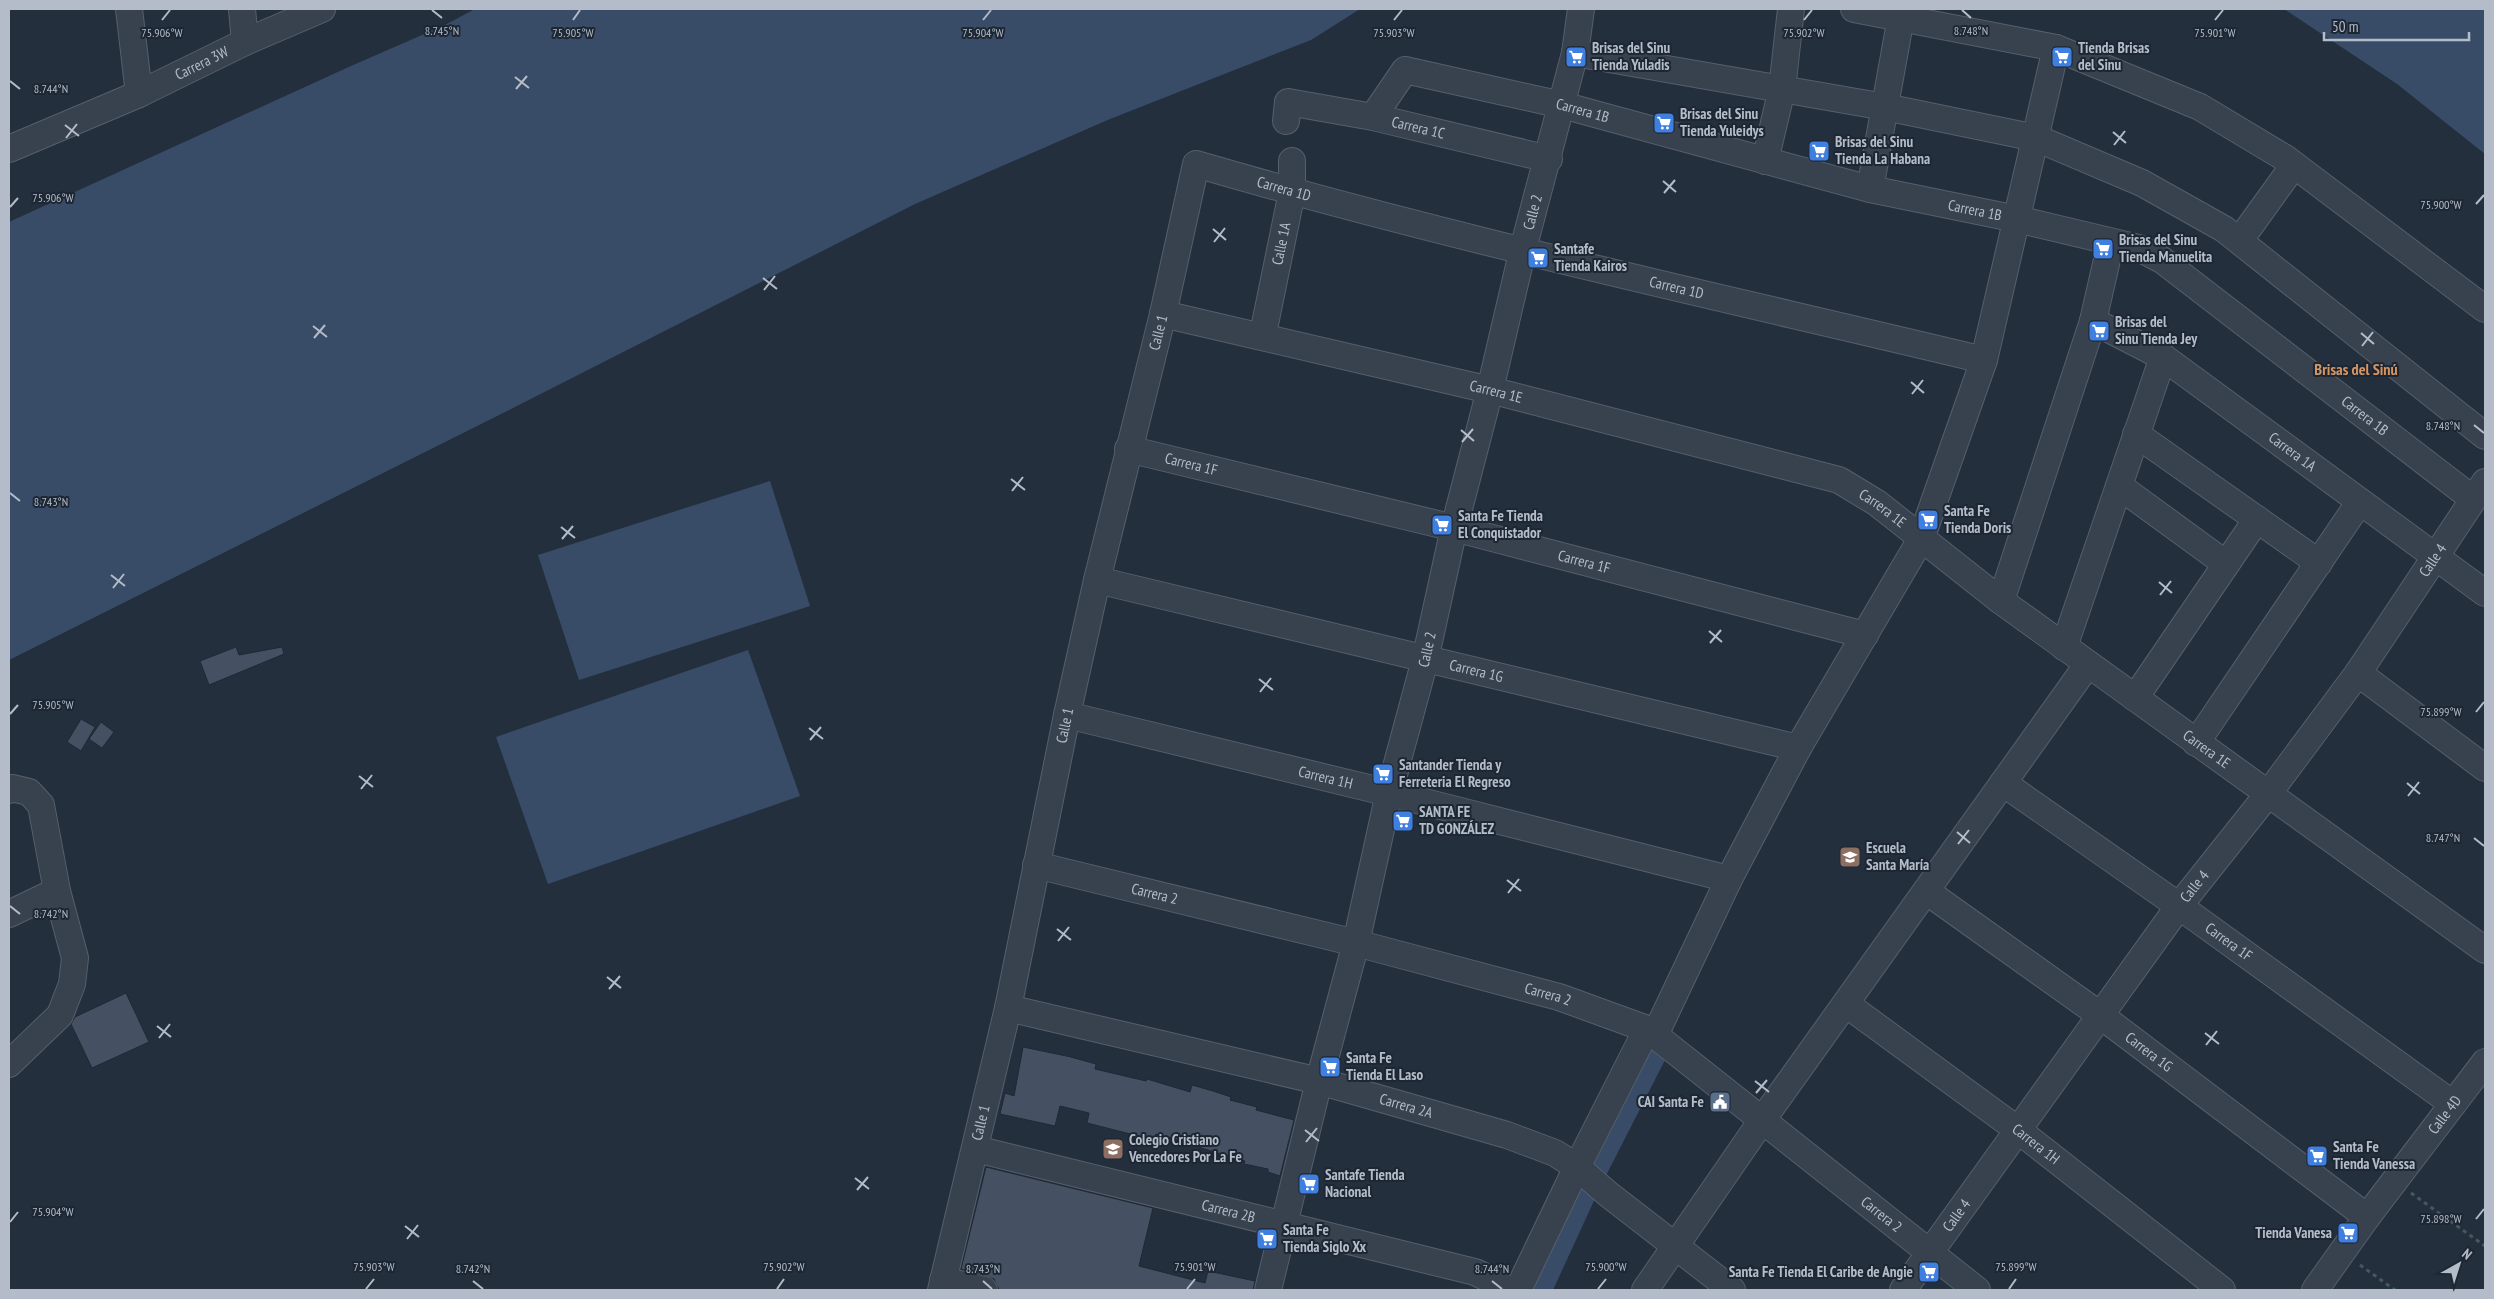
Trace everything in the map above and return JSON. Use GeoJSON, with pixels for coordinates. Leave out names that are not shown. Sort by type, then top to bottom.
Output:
{"type":"FeatureCollection","features":[{"type":"Feature","properties":{"kind":"street"},"geometry":{"type":"LineString","coordinates":[[129,9],[139,94]]}},
{"type":"Feature","properties":{"kind":"street"},"geometry":{"type":"LineString","coordinates":[[242,9],[245,42]]}},
{"type":"Feature","properties":{"kind":"street","name":"Carrera 3W"},"geometry":{"type":"LineString","coordinates":[[9,148],[139,94],[245,42],[322,9]]}},
{"type":"Feature","properties":{"kind":"street","name":"Calle 2"},"geometry":{"type":"LineString","coordinates":[[1268,1290],[1319,1081],[1356,943],[1389,793],[1425,660],[1454,528],[1490,390],[1523,250],[1575,53],[1581,9]]}},
{"type":"Feature","properties":{"kind":"street"},"geometry":{"type":"LineString","coordinates":[[1765,161],[1782,89],[1791,9]]}},
{"type":"Feature","properties":{"kind":"street"},"geometry":{"type":"LineString","coordinates":[[1854,9],[2056,48],[2200,107],[2294,165],[2485,310]]}},
{"type":"Feature","properties":{"kind":"street"},"geometry":{"type":"LineString","coordinates":[[1870,189],[1901,17]]}},
{"type":"Feature","properties":{"kind":"street"},"geometry":{"type":"LineString","coordinates":[[1518,1290],[1580,1169],[1656,1036],[1728,879],[1798,748],[1922,538],[1984,360],[2056,48]]}},
{"type":"Feature","properties":{"kind":"street"},"geometry":{"type":"LineString","coordinates":[[1575,53],[1885,107],[2036,138],[2142,183],[2179,202],[2240,240],[2485,436]]}},
{"type":"Feature","properties":{"kind":"street","name":"Carrera 1B"},"geometry":{"type":"LineString","coordinates":[[1373,117],[1405,70],[1562,105],[1870,189],[2017,219],[2139,248],[2162,260],[2479,490]]}},
{"type":"Feature","properties":{"kind":"street","name":"Carrera 1C"},"geometry":{"type":"LineString","coordinates":[[1287,112],[1373,117],[1548,159]]}},
{"type":"Feature","properties":{"kind":"street","name":"Calle 1A"},"geometry":{"type":"LineString","coordinates":[[1265,324],[1292,192],[1292,161]]}},
{"type":"Feature","properties":{"kind":"street","name":"Carrera 1D"},"geometry":{"type":"LineString","coordinates":[[1196,164],[1292,192],[1523,250],[1984,360]]}},
{"type":"Feature","properties":{"kind":"street","name":"Calle 1"},"geometry":{"type":"LineString","coordinates":[[942,1285],[976,1149],[1008,1008],[1066,716],[1128,449],[1163,314],[1196,164]]}},
{"type":"Feature","properties":{"kind":"street"},"geometry":{"type":"LineString","coordinates":[[2240,240],[2294,165]]}},
{"type":"Feature","properties":{"kind":"street"},"geometry":{"type":"LineString","coordinates":[[2001,601],[2093,321],[2110,242]]}},
{"type":"Feature","properties":{"kind":"street","name":"Carrera 1E"},"geometry":{"type":"LineString","coordinates":[[1163,314],[1490,390],[1839,480],[1877,503],[2001,601],[2485,950]]}},
{"type":"Feature","properties":{"kind":"street","name":"Carrera 1A"},"geometry":{"type":"LineString","coordinates":[[2093,321],[2163,357],[2359,503],[2435,555],[2485,593]]}},
{"type":"Feature","properties":{"kind":"street"},"geometry":{"type":"LineString","coordinates":[[2064,647],[2163,357]]}},
{"type":"Feature","properties":{"kind":"street"},"geometry":{"type":"LineString","coordinates":[[2136,434],[2319,563]]}},
{"type":"Feature","properties":{"kind":"street","name":"Carrera 1F"},"geometry":{"type":"LineString","coordinates":[[1128,449],[1454,528],[1865,635]]}},
{"type":"Feature","properties":{"kind":"street"},"geometry":{"type":"LineString","coordinates":[[2119,486],[2226,564]]}},
{"type":"Feature","properties":{"kind":"street","name":"Calle 4"},"geometry":{"type":"LineString","coordinates":[[1903,1290],[2179,906],[2268,794],[2358,673],[2479,490]]}},
{"type":"Feature","properties":{"kind":"street"},"geometry":{"type":"LineString","coordinates":[[2196,743],[2359,503]]}},
{"type":"Feature","properties":{"kind":"street"},"geometry":{"type":"LineString","coordinates":[[2135,698],[2256,519]]}},
{"type":"Feature","properties":{"kind":"street","name":"Carrera 1G"},"geometry":{"type":"LineString","coordinates":[[1097,580],[1798,748]]}},
{"type":"Feature","properties":{"kind":"street"},"geometry":{"type":"LineString","coordinates":[[1646,1290],[1763,1119],[2088,664]]}},
{"type":"Feature","properties":{"kind":"street"},"geometry":{"type":"LineString","coordinates":[[2358,673],[2485,768]]}},
{"type":"Feature","properties":{"kind":"street","name":"Carrera 1H"},"geometry":{"type":"LineString","coordinates":[[1066,716],[1389,793],[1728,879]]}},
{"type":"Feature","properties":{"kind":"street","name":"Carrera 1F"},"geometry":{"type":"LineString","coordinates":[[2003,783],[2179,906],[2453,1104]]}},
{"type":"Feature","properties":{"kind":"street"},"geometry":{"type":"LineString","coordinates":[[9,790],[12,788],[29,792],[41,805],[57,891],[75,958],[72,984],[60,1015],[9,1064]]}},
{"type":"Feature","properties":{"kind":"street","name":"Carrera 2"},"geometry":{"type":"LineString","coordinates":[[1036,865],[1356,943],[1559,997],[1656,1036],[1977,1290]]}},
{"type":"Feature","properties":{"kind":"street"},"geometry":{"type":"LineString","coordinates":[[9,914],[57,891]]}},
{"type":"Feature","properties":{"kind":"street","name":"Carrera 1G"},"geometry":{"type":"LineString","coordinates":[[1926,891],[2100,1015],[2367,1217]]}},
{"type":"Feature","properties":{"kind":"street","name":"Carrera 1H"},"geometry":{"type":"LineString","coordinates":[[1846,1004],[2018,1130],[2222,1290]]}},
{"type":"Feature","properties":{"kind":"street","name":"Carrera 2A"},"geometry":{"type":"LineString","coordinates":[[1008,1008],[1319,1081],[1507,1135],[1555,1153],[1580,1169],[1608,1194],[1732,1290]]}},
{"type":"Feature","properties":{"kind":"street","name":"Calle 4D"},"geometry":{"type":"LineString","coordinates":[[2315,1290],[2367,1217],[2485,1062]]}},
{"type":"Feature","properties":{"kind":"street","name":"Carrera 2B"},"geometry":{"type":"LineString","coordinates":[[976,1149],[1475,1272],[1496,1282],[1507,1290]]}},
{"type":"Feature","properties":{"kind":"street"},"geometry":{"type":"LineString","coordinates":[[942,1285],[984,1290]]}},
{"type":"Feature","properties":{"kind":"path"},"geometry":{"type":"LineString","coordinates":[[2394,1181],[2485,1246]]}},
{"type":"Feature","properties":{"kind":"path"},"geometry":{"type":"LineString","coordinates":[[2343,1253],[2395,1290]]}},
{"type":"Feature","properties":{"kind":"water"},"geometry":{"type":"Polygon","coordinates":[[[475,9],[1360,9],[1311,40],[1110,119],[915,204],[9,660],[9,222],[445,25],[475,9]]]}},
{"type":"Feature","properties":{"kind":"water"},"geometry":{"type":"Polygon","coordinates":[[[2284,9],[2485,9],[2485,154],[2397,84],[2284,9]]]}},
{"type":"Feature","properties":{"kind":"water"},"geometry":{"type":"Polygon","coordinates":[[[770,481],[810,606],[579,680],[538,555],[770,481]]]}},
{"type":"Feature","properties":{"kind":"water"},"geometry":{"type":"Polygon","coordinates":[[[748,650],[800,796],[548,884],[496,737],[748,650]]]}},
{"type":"Feature","properties":{"kind":"building"},"geometry":{"type":"Polygon","coordinates":[[[236,647],[239,655],[282,647],[284,654],[209,685],[200,661],[236,647]]]}},
{"type":"Feature","properties":{"kind":"building"},"geometry":{"type":"Polygon","coordinates":[[[81,719],[95,727],[81,751],[67,742],[81,719]]]}},
{"type":"Feature","properties":{"kind":"building"},"geometry":{"type":"Polygon","coordinates":[[[101,722],[114,732],[102,748],[89,739],[101,722]]]}},
{"type":"Feature","properties":{"kind":"building"},"geometry":{"type":"Polygon","coordinates":[[[126,993],[149,1042],[92,1068],[71,1024],[75,1017],[126,993]]]}},
{"type":"Feature","properties":{"kind":"building"},"geometry":{"type":"Polygon","coordinates":[[[1023,1047],[1071,1057],[1096,1064],[1095,1069],[1146,1081],[1147,1079],[1190,1092],[1192,1085],[1231,1097],[1230,1100],[1257,1107],[1256,1110],[1294,1120],[1280,1176],[1268,1172],[1268,1169],[1244,1164],[1245,1161],[1156,1134],[1154,1140],[1087,1123],[1089,1113],[1060,1106],[1055,1126],[1000,1114],[1005,1093],[1014,1096],[1023,1047]]]}},
{"type":"Feature","properties":{"kind":"building"},"geometry":{"type":"Polygon","coordinates":[[[986,1167],[1153,1208],[1139,1266],[1205,1283],[1208,1271],[1255,1281],[1253,1290],[999,1290],[994,1279],[961,1269],[986,1167]]]}},
{"type":"Feature","properties":{"kind":"waterway"},"geometry":{"type":"LineString","coordinates":[[1542,1290],[1592,1181],[1661,1046]]}},
{"type":"Feature","properties":{"kind":"place","name":"Brisas del Sinu Tienda Yuladis"},"geometry":{"type":"Point","coordinates":[1576,57]}},
{"type":"Feature","properties":{"kind":"place","name":"Tienda Brisas del Sinu"},"geometry":{"type":"Point","coordinates":[2062,57]}},
{"type":"Feature","properties":{"kind":"place","name":"Brisas del Sinu Tienda Yuleidys"},"geometry":{"type":"Point","coordinates":[1664,123]}},
{"type":"Feature","properties":{"kind":"place","name":"Brisas del Sinu Tienda La Habana"},"geometry":{"type":"Point","coordinates":[1819,151]}},
{"type":"Feature","properties":{"kind":"place","name":"Brisas del Sinu Tienda Manuelita"},"geometry":{"type":"Point","coordinates":[2103,249]}},
{"type":"Feature","properties":{"kind":"place","name":"Santafe Tienda Kairos"},"geometry":{"type":"Point","coordinates":[1538,258]}},
{"type":"Feature","properties":{"kind":"place","name":"Brisas del Sinu Tienda Jey"},"geometry":{"type":"Point","coordinates":[2099,331]}},
{"type":"Feature","properties":{"kind":"place","name":"Santa Fe Tienda Doris"},"geometry":{"type":"Point","coordinates":[1928,520]}},
{"type":"Feature","properties":{"kind":"place","name":"Santa Fe Tienda El Conquistador"},"geometry":{"type":"Point","coordinates":[1442,525]}},
{"type":"Feature","properties":{"kind":"place","name":"Santander Tienda y Ferreteria El Regreso"},"geometry":{"type":"Point","coordinates":[1383,774]}},
{"type":"Feature","properties":{"kind":"place","name":"SANTA FE TD GONZÁLEZ"},"geometry":{"type":"Point","coordinates":[1403,821]}},
{"type":"Feature","properties":{"kind":"place","name":"Escuela Santa María"},"geometry":{"type":"Point","coordinates":[1850,857]}},
{"type":"Feature","properties":{"kind":"place","name":"Santa Fe Tienda El Laso"},"geometry":{"type":"Point","coordinates":[1330,1067]}},
{"type":"Feature","properties":{"kind":"place","name":"CAI Santa Fe"},"geometry":{"type":"Point","coordinates":[1720,1102]}},
{"type":"Feature","properties":{"kind":"place","name":"Colegio Cristiano Vencedores Por La Fe"},"geometry":{"type":"Point","coordinates":[1113,1149]}},
{"type":"Feature","properties":{"kind":"place","name":"Santa Fe Tienda Vanessa"},"geometry":{"type":"Point","coordinates":[2317,1156]}},
{"type":"Feature","properties":{"kind":"place","name":"Santafe Tienda Nacional"},"geometry":{"type":"Point","coordinates":[1309,1184]}},
{"type":"Feature","properties":{"kind":"place","name":"Tienda Vanesa"},"geometry":{"type":"Point","coordinates":[2348,1233]}},
{"type":"Feature","properties":{"kind":"place","name":"Santa Fe Tienda Siglo Xx"},"geometry":{"type":"Point","coordinates":[1267,1239]}},
{"type":"Feature","properties":{"kind":"place","name":"Santa Fe Tienda El Caribe de Angie"},"geometry":{"type":"Point","coordinates":[1929,1272]}},
{"type":"Feature","properties":{"kind":"district","name":"Brisas del Sinú"},"geometry":{"type":"Point","coordinates":[2356,369]}}]}
